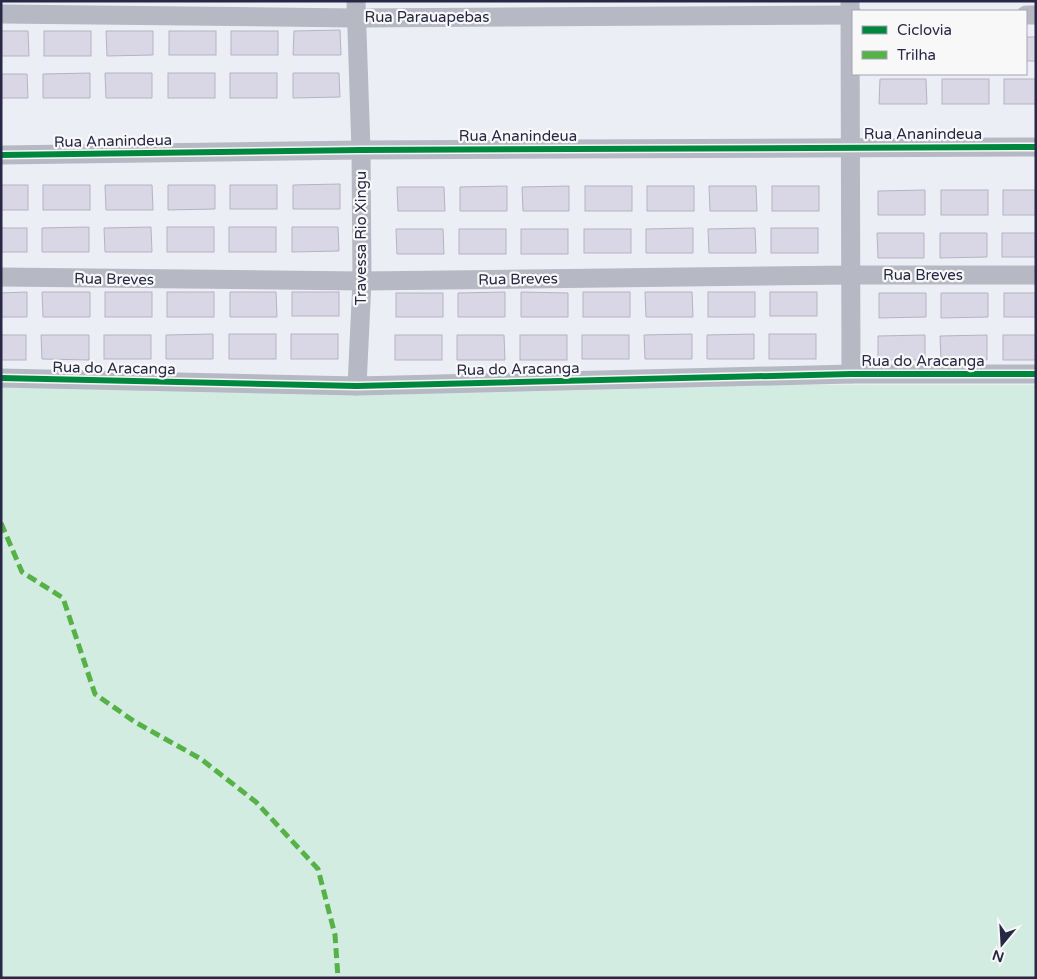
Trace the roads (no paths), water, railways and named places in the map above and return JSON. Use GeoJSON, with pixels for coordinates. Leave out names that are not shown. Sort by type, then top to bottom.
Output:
{"type":"FeatureCollection","features":[{"type":"Feature","properties":{"kind":"street","name":"Rua Parauapebas"},"geometry":{"type":"LineString","coordinates":[[1,14],[356,10],[851,10]]}},
{"type":"Feature","properties":{"kind":"street","name":"Travessa Rio Xingu"},"geometry":{"type":"LineString","coordinates":[[356,10],[361,150],[362,281],[357,386]]}},
{"type":"Feature","properties":{"kind":"street"},"geometry":{"type":"LineString","coordinates":[[851,10],[851,374]]}},
{"type":"Feature","properties":{"kind":"street","name":"Rua Ananindeua"},"geometry":{"type":"LineString","coordinates":[[1,155],[361,150],[1036,147]]}},
{"type":"Feature","properties":{"kind":"street","name":"Rua Breves"},"geometry":{"type":"LineString","coordinates":[[1,277],[362,281],[851,275],[1036,275]]}},
{"type":"Feature","properties":{"kind":"street","name":"Rua do Aracanga"},"geometry":{"type":"LineString","coordinates":[[1,378],[357,386],[851,374],[1036,374]]}}]}
